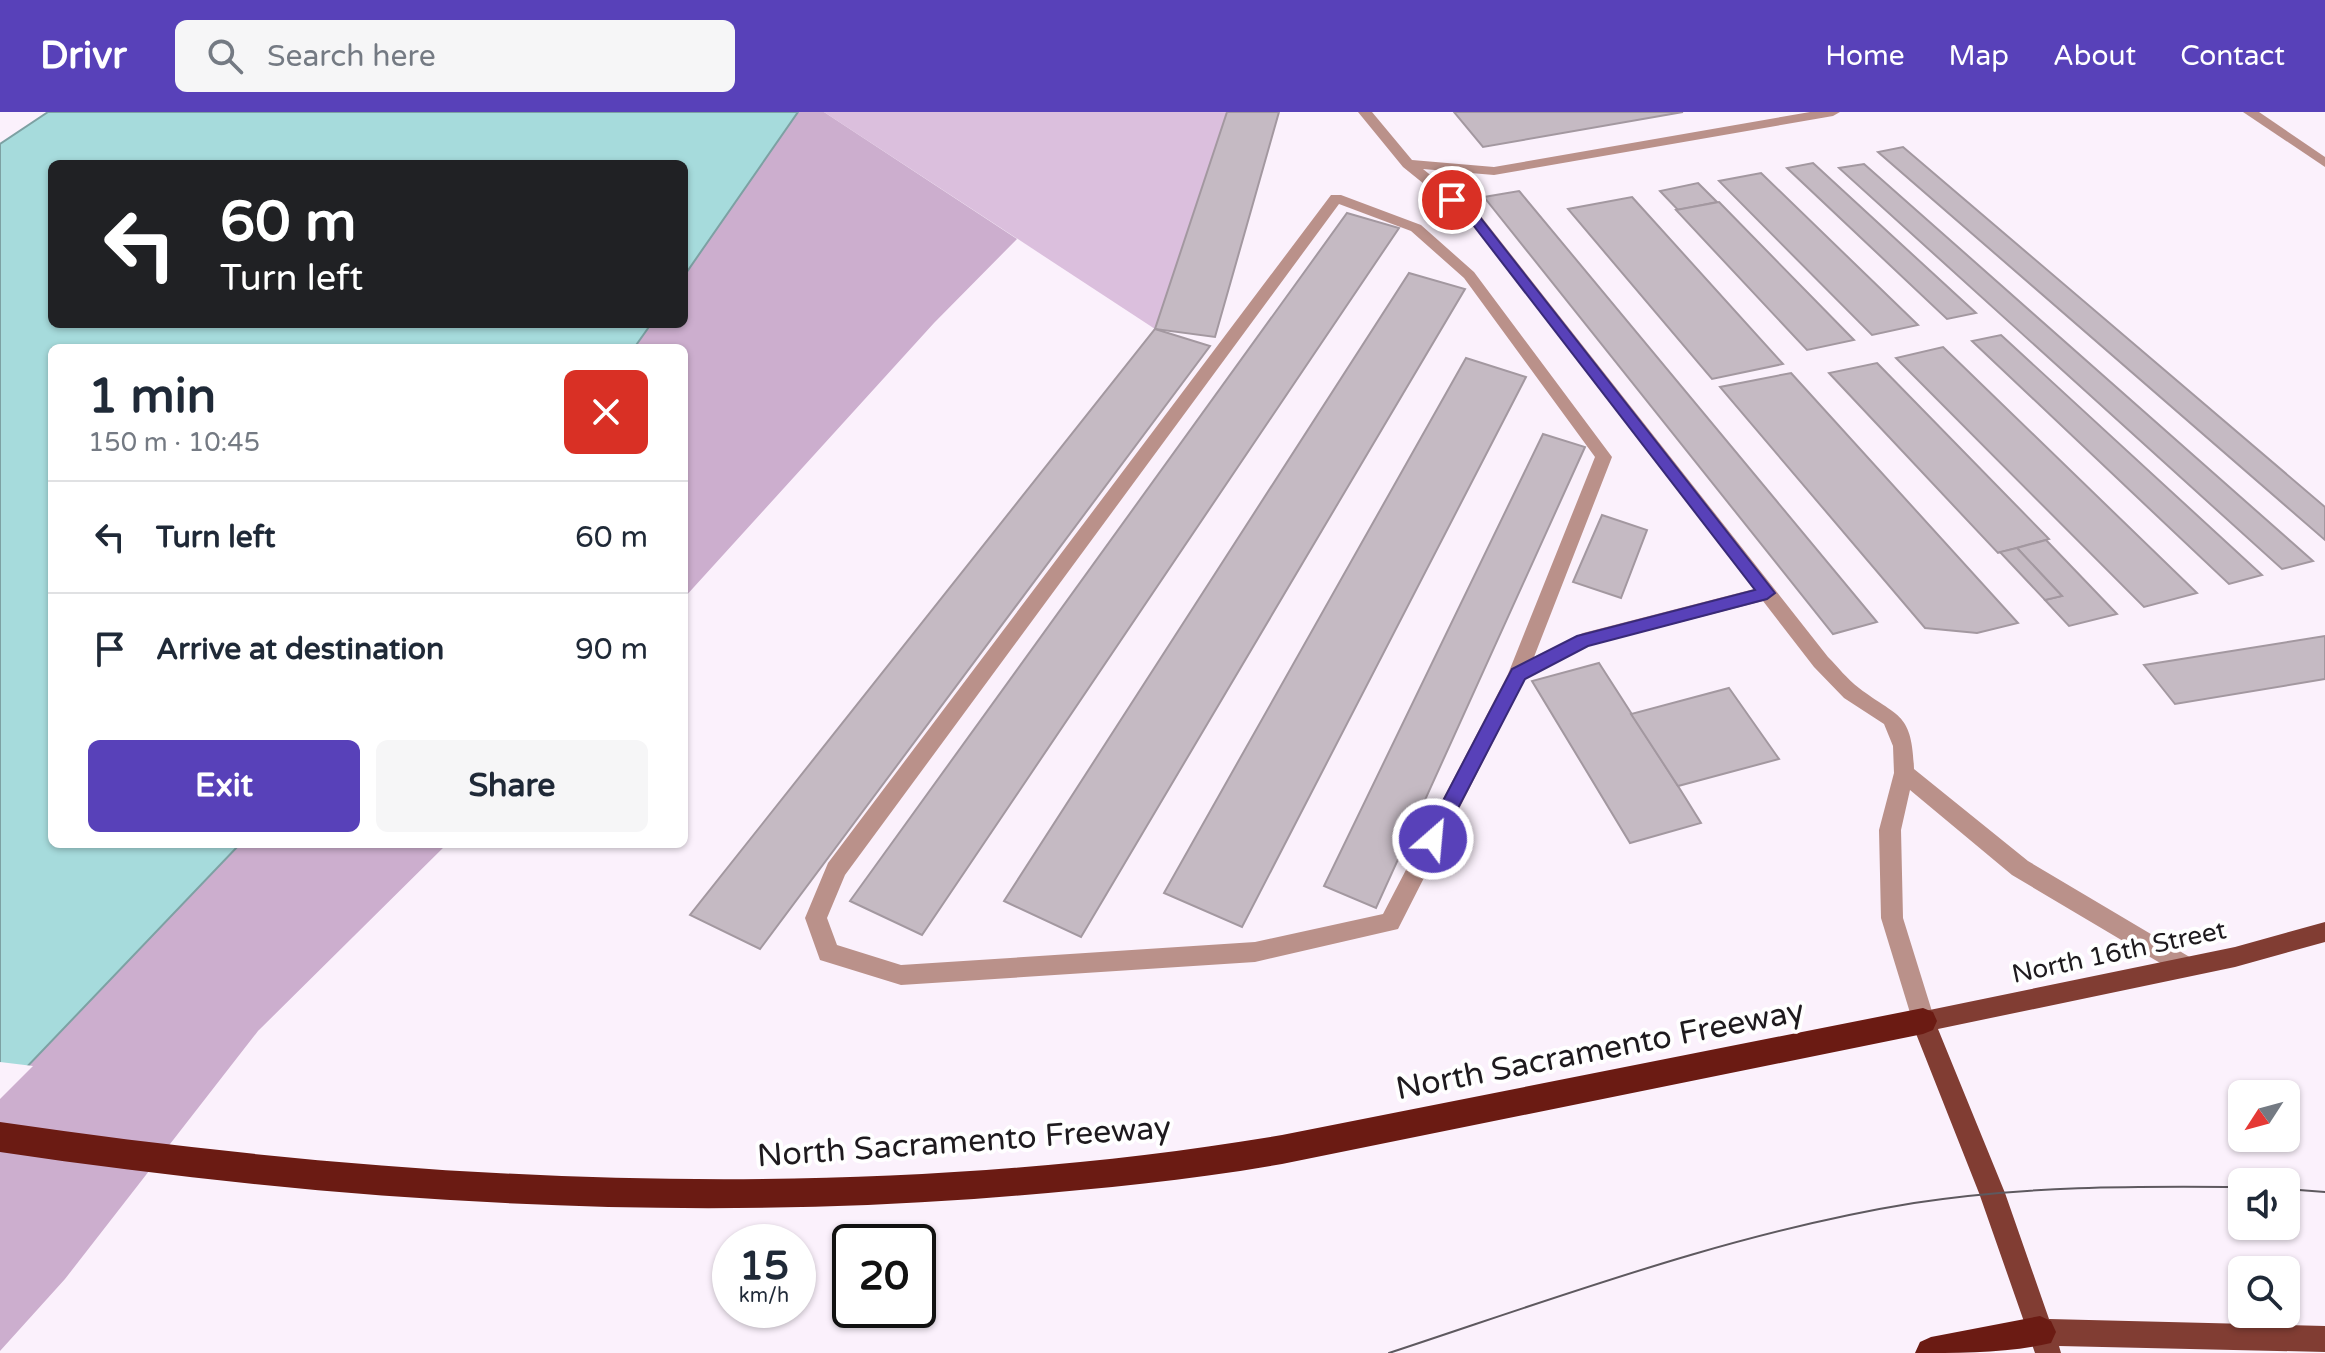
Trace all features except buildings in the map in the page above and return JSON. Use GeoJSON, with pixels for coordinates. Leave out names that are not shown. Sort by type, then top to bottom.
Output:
{"type":"FeatureCollection","features":[{"type":"Feature","properties":{"kind":"highway","name":"North Sacramento Freeway"},"geometry":{"type":"LineString","coordinates":[[0,1137],[243,1172],[516,1190],[767,1194],[934,1188],[1212,1161],[1923,1021]]}},
{"type":"Feature","properties":{"kind":"highway"},"geometry":{"type":"LineString","coordinates":[[1931,1353],[2044,1343]]}},
{"type":"Feature","properties":{"kind":"main road","name":"North 16th Street"},"geometry":{"type":"LineString","coordinates":[[1923,1021],[2235,957],[2325,932]]}},
{"type":"Feature","properties":{"kind":"main road"},"geometry":{"type":"LineString","coordinates":[[1923,1021],[1992,1193],[2044,1343],[2325,1339]]}},
{"type":"Feature","properties":{"kind":"lane"},"geometry":{"type":"LineString","coordinates":[[1365,112],[1408,164],[1475,218],[1821,662],[1851,693],[1892,719],[1903,746],[1904,773],[1890,830],[1892,918],[1923,1021]]}},
{"type":"Feature","properties":{"kind":"lane"},"geometry":{"type":"LineString","coordinates":[[1408,164],[1494,171],[1833,112]]}},
{"type":"Feature","properties":{"kind":"lane"},"geometry":{"type":"LineString","coordinates":[[2250,112],[2325,163]]}},
{"type":"Feature","properties":{"kind":"lane"},"geometry":{"type":"LineString","coordinates":[[1518,674],[1604,457],[1469,275],[1416,228],[1336,198],[836,870],[816,918],[828,953],[901,975],[1255,952],[1390,922],[1518,674],[1583,640],[1767,593]]}},
{"type":"Feature","properties":{"kind":"lane"},"geometry":{"type":"LineString","coordinates":[[1904,773],[2020,868],[2185,966]]}},
{"type":"Feature","properties":{"kind":"shaded area"},"geometry":{"type":"Polygon","coordinates":[[[798,112],[824,112],[1017,239],[934,323],[688,594],[688,344],[637,344],[648,328],[688,328],[688,270],[798,112]]]}},
{"type":"Feature","properties":{"kind":"shaded area"},"geometry":{"type":"Polygon","coordinates":[[[824,112],[1227,112],[1155,329],[824,112]]]}},
{"type":"Feature","properties":{"kind":"shaded area"},"geometry":{"type":"Polygon","coordinates":[[[236,848],[443,848],[258,1031],[65,1279],[0,1351],[0,1095],[236,848]]]}},
{"type":"Feature","properties":{"kind":"water"},"geometry":{"type":"Polygon","coordinates":[[[48,112],[798,112],[688,270],[688,160],[48,160],[48,328],[648,328],[637,344],[48,344],[48,848],[236,848],[0,1095],[0,144],[48,112]]]}},
{"type":"Feature","properties":{"kind":"pier"},"geometry":{"type":"Polygon","coordinates":[[[0,1062],[33,1066],[0,1099],[0,1062]]]}},
{"type":"Feature","properties":{"kind":"tram line"},"geometry":{"type":"LineString","coordinates":[[1389,1353],[1714,1248],[1847,1215],[1996,1193],[2119,1187],[2228,1187]]}},
{"type":"Feature","properties":{"kind":"tram line"},"geometry":{"type":"LineString","coordinates":[[2300,1190],[2325,1192]]}},
{"type":"Feature","properties":{"kind":"route"},"geometry":{"type":"LineString","coordinates":[[1433,839],[1518,674],[1583,640],[1767,593],[1475,218],[1452,200]]}}]}
